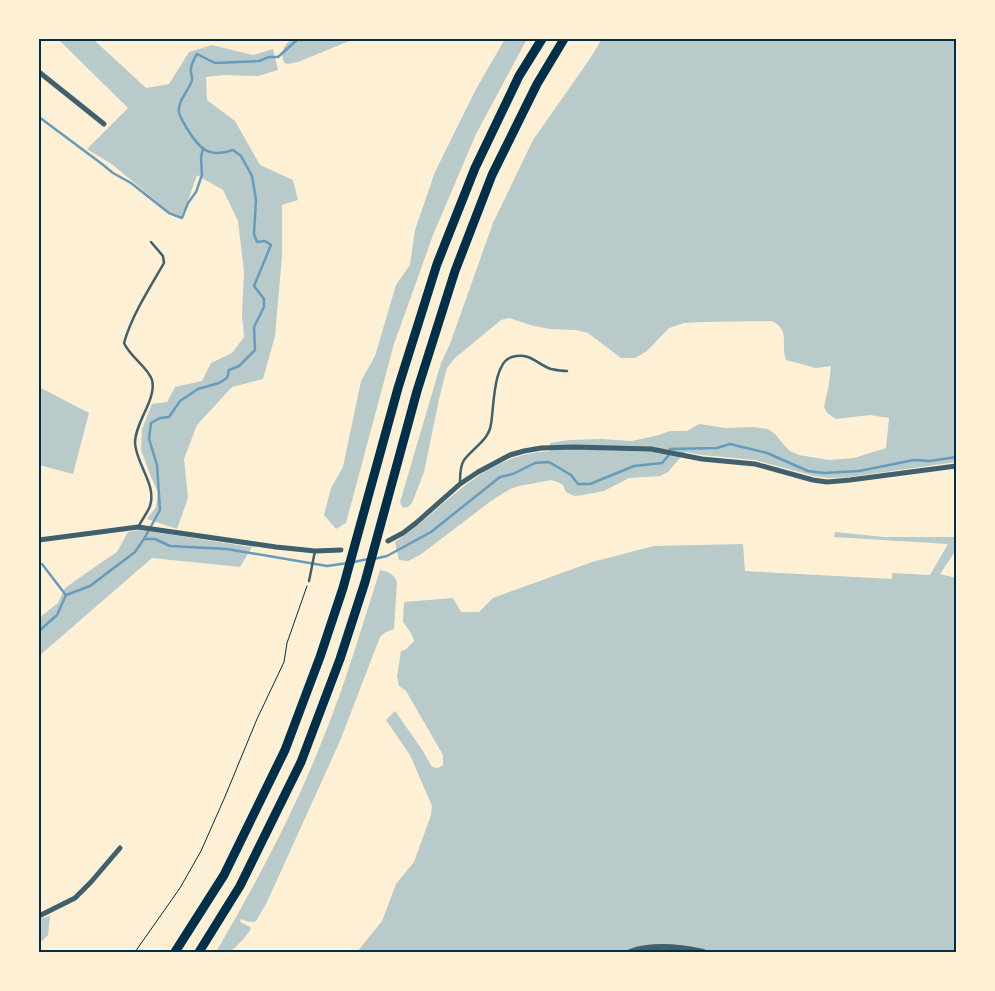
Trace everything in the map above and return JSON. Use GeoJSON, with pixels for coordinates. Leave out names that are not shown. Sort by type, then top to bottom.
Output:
{"type":"FeatureCollection","features":[{"type":"Feature","properties":{"kind":"highway"},"geometry":{"type":"LineString","coordinates":[[175,952],[224,875],[285,750],[320,657],[343,588],[398,388],[437,264],[475,168],[519,76],[542,39]]}},
{"type":"Feature","properties":{"kind":"highway"},"geometry":{"type":"LineString","coordinates":[[199,952],[240,886],[301,762],[340,660],[365,582],[417,391],[455,271],[492,175],[537,84],[564,39]]}},
{"type":"Feature","properties":{"kind":"street"},"geometry":{"type":"LineString","coordinates":[[39,72],[104,124]]}},
{"type":"Feature","properties":{"kind":"street"},"geometry":{"type":"LineString","coordinates":[[388,541],[416,523],[460,484],[496,462],[510,455],[541,448],[651,449],[702,459],[755,464],[827,482],[956,466]]}},
{"type":"Feature","properties":{"kind":"street"},"geometry":{"type":"LineString","coordinates":[[39,540],[138,527],[315,553],[341,550]]}},
{"type":"Feature","properties":{"kind":"street"},"geometry":{"type":"LineString","coordinates":[[40,915],[75,898],[120,848]]}},
{"type":"Feature","properties":{"kind":"street"},"geometry":{"type":"LineString","coordinates":[[630,952],[661,947],[703,952]]}},
{"type":"Feature","properties":{"kind":"lane"},"geometry":{"type":"LineString","coordinates":[[138,527],[150,506],[152,492],[135,443],[138,425],[152,388],[152,379],[148,372],[128,351],[124,343],[127,332],[145,295],[164,263],[163,256],[151,242]]}},
{"type":"Feature","properties":{"kind":"lane"},"geometry":{"type":"LineString","coordinates":[[460,484],[463,461],[485,438],[491,426],[499,368],[510,358],[521,356],[533,358],[550,369],[566,371]]}},
{"type":"Feature","properties":{"kind":"lane"},"geometry":{"type":"LineString","coordinates":[[309,581],[315,553]]}},
{"type":"Feature","properties":{"kind":"path"},"geometry":{"type":"LineString","coordinates":[[135,952],[180,888],[201,851],[284,662],[287,643],[309,581]]}},
{"type":"Feature","properties":{"kind":"shaded area"},"geometry":{"type":"Polygon","coordinates":[[[58,39],[93,39],[146,88],[169,84],[189,52],[212,45],[253,55],[273,49],[278,70],[258,76],[225,75],[206,77],[207,100],[235,121],[260,165],[293,180],[298,200],[282,205],[282,256],[275,336],[263,379],[232,387],[197,425],[184,459],[188,498],[177,529],[147,519],[156,507],[158,492],[141,450],[142,429],[152,404],[167,402],[175,387],[202,381],[211,363],[232,353],[244,337],[242,315],[244,272],[238,221],[223,190],[197,175],[181,216],[168,211],[113,165],[87,149],[128,108],[58,39]]]}},
{"type":"Feature","properties":{"kind":"shaded area"},"geometry":{"type":"Polygon","coordinates":[[[292,39],[354,39],[298,62],[288,64],[284,63],[282,52],[286,44],[292,39]]]}},
{"type":"Feature","properties":{"kind":"shaded area"},"geometry":{"type":"Polygon","coordinates":[[[505,39],[527,39],[476,134],[433,235],[394,344],[346,523],[336,529],[324,515],[331,488],[343,467],[361,381],[375,356],[396,285],[410,265],[415,230],[435,172],[476,89],[505,39]]]}},
{"type":"Feature","properties":{"kind":"shaded area"},"geometry":{"type":"Polygon","coordinates":[[[602,39],[956,39],[956,462],[850,477],[828,478],[755,460],[685,452],[668,472],[660,476],[629,478],[604,491],[574,496],[566,492],[563,485],[551,480],[510,489],[491,501],[420,555],[408,561],[399,560],[395,542],[479,475],[512,459],[550,451],[550,443],[602,439],[632,441],[670,431],[687,431],[699,424],[726,428],[753,427],[768,429],[790,451],[799,455],[829,460],[854,458],[886,448],[889,418],[870,415],[836,419],[827,413],[824,407],[831,366],[816,368],[786,360],[783,333],[778,325],[772,321],[684,323],[669,328],[647,351],[635,358],[621,358],[588,333],[534,326],[509,318],[501,320],[455,358],[447,368],[424,472],[412,503],[408,507],[403,508],[400,502],[441,363],[450,344],[493,223],[533,140],[602,39]]]}},
{"type":"Feature","properties":{"kind":"shaded area"},"geometry":{"type":"Polygon","coordinates":[[[39,387],[89,413],[73,474],[39,465],[39,387]]]}},
{"type":"Feature","properties":{"kind":"shaded area"},"geometry":{"type":"Polygon","coordinates":[[[140,530],[252,547],[240,567],[152,558],[39,656],[39,618],[58,603],[65,588],[117,552],[128,532],[140,530]]]}},
{"type":"Feature","properties":{"kind":"shaded area"},"geometry":{"type":"Polygon","coordinates":[[[835,532],[884,537],[956,537],[956,550],[940,574],[956,578],[956,952],[357,952],[382,921],[396,884],[414,862],[431,815],[432,806],[410,755],[386,720],[395,711],[432,767],[438,768],[443,765],[443,755],[406,691],[399,686],[397,677],[401,651],[405,650],[414,641],[403,622],[404,602],[453,598],[461,612],[479,612],[493,598],[592,562],[654,546],[743,544],[745,571],[892,579],[892,573],[930,575],[948,544],[834,537],[835,532]]]}},
{"type":"Feature","properties":{"kind":"shaded area"},"geometry":{"type":"Polygon","coordinates":[[[380,570],[391,574],[397,582],[394,629],[380,637],[340,741],[267,902],[256,921],[250,922],[241,919],[240,922],[251,929],[231,951],[216,952],[272,851],[309,772],[345,681],[380,570]]]}},
{"type":"Feature","properties":{"kind":"shaded area"},"geometry":{"type":"Polygon","coordinates":[[[50,916],[48,935],[39,944],[39,919],[50,916]]]}},
{"type":"Feature","properties":{"kind":"waterway"},"geometry":{"type":"LineString","coordinates":[[39,631],[57,615],[66,595],[90,586],[135,552],[160,510],[157,465],[149,439],[151,423],[160,418],[169,417],[180,401],[198,389],[219,383],[227,378],[229,370],[239,366],[255,350],[254,327],[264,307],[264,299],[254,286],[271,245],[265,241],[257,242],[254,234],[256,200],[252,176],[241,156],[233,150],[216,153],[204,149],[195,140],[180,116],[181,100],[192,80],[191,70],[193,62],[197,54],[215,63],[259,61],[269,57],[278,57],[298,39]]}},
{"type":"Feature","properties":{"kind":"waterway"},"geometry":{"type":"LineString","coordinates":[[39,117],[113,173],[131,183],[169,213],[182,218],[188,203],[196,192],[202,175],[201,158],[203,148]]}},
{"type":"Feature","properties":{"kind":"waterway"},"geometry":{"type":"LineString","coordinates":[[374,559],[387,556],[431,532],[500,477],[513,474],[535,463],[549,462],[571,475],[578,484],[590,484],[634,466],[662,463],[668,456],[670,449],[717,448],[730,444],[767,453],[808,471],[824,473],[859,471],[914,460],[930,461],[956,457]]}},
{"type":"Feature","properties":{"kind":"waterway"},"geometry":{"type":"LineString","coordinates":[[144,539],[155,539],[170,546],[227,549],[327,566],[348,563]]}},
{"type":"Feature","properties":{"kind":"waterway"},"geometry":{"type":"LineString","coordinates":[[354,562],[368,559]]}},
{"type":"Feature","properties":{"kind":"waterway"},"geometry":{"type":"LineString","coordinates":[[42,564],[65,594]]}}]}
